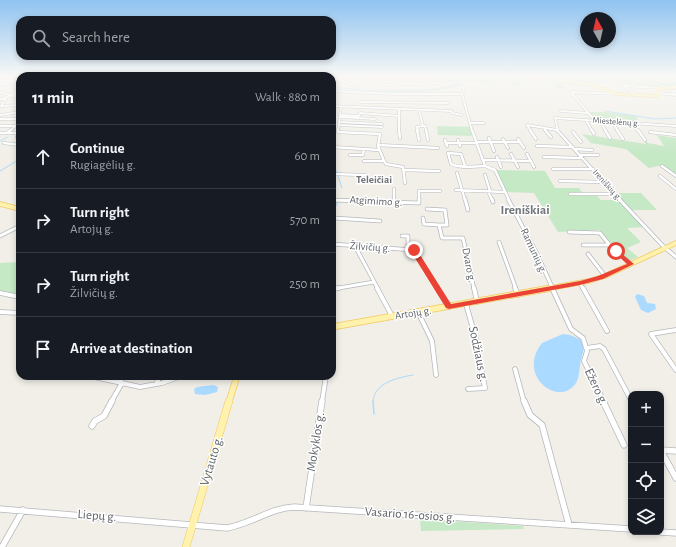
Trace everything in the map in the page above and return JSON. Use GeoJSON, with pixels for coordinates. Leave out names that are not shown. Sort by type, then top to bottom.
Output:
{"type":"FeatureCollection","features":[{"type":"Feature","properties":{"kind":"main road"},"geometry":{"type":"LineString","coordinates":[[0,204],[16,207]]}},
{"type":"Feature","properties":{"kind":"main road","name":"Artojų g."},"geometry":{"type":"LineString","coordinates":[[336,326],[580,283],[605,276],[676,243]]}},
{"type":"Feature","properties":{"kind":"main road","name":"Vytauto g."},"geometry":{"type":"LineString","coordinates":[[186,547],[236,380]]}},
{"type":"Feature","properties":{"kind":"street"},"geometry":{"type":"LineString","coordinates":[[361,107],[361,102],[448,103]]}},
{"type":"Feature","properties":{"kind":"street"},"geometry":{"type":"LineString","coordinates":[[465,166],[461,154],[448,153],[452,165],[465,166],[485,166],[476,143],[466,102]]}},
{"type":"Feature","properties":{"kind":"street"},"geometry":{"type":"LineString","coordinates":[[579,102],[595,121]]}},
{"type":"Feature","properties":{"kind":"street"},"geometry":{"type":"LineString","coordinates":[[1,106],[16,105]]}},
{"type":"Feature","properties":{"kind":"street"},"geometry":{"type":"LineString","coordinates":[[336,106],[451,111],[452,113],[462,115]]}},
{"type":"Feature","properties":{"kind":"street"},"geometry":{"type":"LineString","coordinates":[[341,107],[339,132],[380,134],[378,145],[386,164],[403,167],[404,170],[439,171]]}},
{"type":"Feature","properties":{"kind":"street"},"geometry":{"type":"LineString","coordinates":[[399,109],[398,117],[400,138]]}},
{"type":"Feature","properties":{"kind":"street"},"geometry":{"type":"LineString","coordinates":[[419,110],[428,140]]}},
{"type":"Feature","properties":{"kind":"street"},"geometry":{"type":"LineString","coordinates":[[561,111],[588,113]]}},
{"type":"Feature","properties":{"kind":"street"},"geometry":{"type":"LineString","coordinates":[[0,115],[16,113]]}},
{"type":"Feature","properties":{"kind":"street"},"geometry":{"type":"LineString","coordinates":[[340,116],[360,116],[360,113],[399,116]]}},
{"type":"Feature","properties":{"kind":"street"},"geometry":{"type":"LineString","coordinates":[[0,119],[6,115]]}},
{"type":"Feature","properties":{"kind":"street"},"geometry":{"type":"LineString","coordinates":[[340,116],[375,119]]}},
{"type":"Feature","properties":{"kind":"street","name":"Miestelėnų g."},"geometry":{"type":"LineString","coordinates":[[557,130],[555,118],[676,126]]}},
{"type":"Feature","properties":{"kind":"street"},"geometry":{"type":"LineString","coordinates":[[0,119],[16,119]]}},
{"type":"Feature","properties":{"kind":"street"},"geometry":{"type":"LineString","coordinates":[[586,120],[594,134]]}},
{"type":"Feature","properties":{"kind":"street"},"geometry":{"type":"LineString","coordinates":[[600,121],[610,138]]}},
{"type":"Feature","properties":{"kind":"street"},"geometry":{"type":"LineString","coordinates":[[612,122],[622,139]]}},
{"type":"Feature","properties":{"kind":"street"},"geometry":{"type":"LineString","coordinates":[[339,123],[382,125]]}},
{"type":"Feature","properties":{"kind":"street"},"geometry":{"type":"LineString","coordinates":[[471,123],[484,123]]}},
{"type":"Feature","properties":{"kind":"street"},"geometry":{"type":"LineString","coordinates":[[633,123],[645,140]]}},
{"type":"Feature","properties":{"kind":"street"},"geometry":{"type":"LineString","coordinates":[[536,139],[527,125],[557,130]]}},
{"type":"Feature","properties":{"kind":"street"},"geometry":{"type":"LineString","coordinates":[[0,126],[16,126],[6,133]]}},
{"type":"Feature","properties":{"kind":"street"},"geometry":{"type":"LineString","coordinates":[[419,140],[416,127],[423,126]]}},
{"type":"Feature","properties":{"kind":"street"},"geometry":{"type":"LineString","coordinates":[[543,128],[550,137]]}},
{"type":"Feature","properties":{"kind":"street","name":"Ireniškių g."},"geometry":{"type":"LineString","coordinates":[[557,130],[665,249],[676,257]]}},
{"type":"Feature","properties":{"kind":"street"},"geometry":{"type":"LineString","coordinates":[[573,132],[581,142]]}},
{"type":"Feature","properties":{"kind":"street"},"geometry":{"type":"LineString","coordinates":[[650,132],[676,133]]}},
{"type":"Feature","properties":{"kind":"street"},"geometry":{"type":"LineString","coordinates":[[0,133],[16,133]]}},
{"type":"Feature","properties":{"kind":"street"},"geometry":{"type":"LineString","coordinates":[[489,138],[494,151]]}},
{"type":"Feature","properties":{"kind":"street"},"geometry":{"type":"LineString","coordinates":[[518,139],[524,148]]}},
{"type":"Feature","properties":{"kind":"street"},"geometry":{"type":"LineString","coordinates":[[446,143],[504,141],[520,142]]}},
{"type":"Feature","properties":{"kind":"street"},"geometry":{"type":"LineString","coordinates":[[504,141],[508,148]]}},
{"type":"Feature","properties":{"kind":"street"},"geometry":{"type":"LineString","coordinates":[[4,143],[16,144]]}},
{"type":"Feature","properties":{"kind":"street"},"geometry":{"type":"LineString","coordinates":[[378,145],[438,148]]}},
{"type":"Feature","properties":{"kind":"street"},"geometry":{"type":"LineString","coordinates":[[537,146],[592,150]]}},
{"type":"Feature","properties":{"kind":"street"},"geometry":{"type":"LineString","coordinates":[[336,147],[379,150]]}},
{"type":"Feature","properties":{"kind":"street"},"geometry":{"type":"LineString","coordinates":[[350,155],[363,155],[364,149]]}},
{"type":"Feature","properties":{"kind":"street"},"geometry":{"type":"LineString","coordinates":[[511,154],[518,167]]}},
{"type":"Feature","properties":{"kind":"street"},"geometry":{"type":"LineString","coordinates":[[527,154],[534,167]]}},
{"type":"Feature","properties":{"kind":"street"},"geometry":{"type":"LineString","coordinates":[[580,155],[598,155]]}},
{"type":"Feature","properties":{"kind":"street"},"geometry":{"type":"LineString","coordinates":[[497,157],[502,167]]}},
{"type":"Feature","properties":{"kind":"street"},"geometry":{"type":"LineString","coordinates":[[544,157],[582,158]]}},
{"type":"Feature","properties":{"kind":"street"},"geometry":{"type":"LineString","coordinates":[[483,160],[530,161]]}},
{"type":"Feature","properties":{"kind":"street"},"geometry":{"type":"LineString","coordinates":[[364,161],[384,161]]}},
{"type":"Feature","properties":{"kind":"street","name":"Ramunių g."},"geometry":{"type":"LineString","coordinates":[[485,166],[495,170],[504,192],[536,252],[552,289]]}},
{"type":"Feature","properties":{"kind":"street"},"geometry":{"type":"LineString","coordinates":[[662,166],[676,176]]}},
{"type":"Feature","properties":{"kind":"street"},"geometry":{"type":"LineString","coordinates":[[553,169],[593,169]]}},
{"type":"Feature","properties":{"kind":"street"},"geometry":{"type":"LineString","coordinates":[[404,170],[404,183]]}},
{"type":"Feature","properties":{"kind":"street"},"geometry":{"type":"LineString","coordinates":[[457,173],[468,210]]}},
{"type":"Feature","properties":{"kind":"street"},"geometry":{"type":"LineString","coordinates":[[336,174],[365,175]]}},
{"type":"Feature","properties":{"kind":"street"},"geometry":{"type":"LineString","coordinates":[[485,175],[493,202]]}},
{"type":"Feature","properties":{"kind":"street"},"geometry":{"type":"LineString","coordinates":[[660,176],[676,189]]}},
{"type":"Feature","properties":{"kind":"street"},"geometry":{"type":"LineString","coordinates":[[560,181],[604,182]]}},
{"type":"Feature","properties":{"kind":"street"},"geometry":{"type":"LineString","coordinates":[[394,189],[394,202]]}},
{"type":"Feature","properties":{"kind":"street"},"geometry":{"type":"LineString","coordinates":[[456,190],[504,192]]}},
{"type":"Feature","properties":{"kind":"street","name":"Atgimimo g."},"geometry":{"type":"LineString","coordinates":[[336,200],[420,203],[419,191],[440,191]]}},
{"type":"Feature","properties":{"kind":"street"},"geometry":{"type":"LineString","coordinates":[[570,194],[615,194]]}},
{"type":"Feature","properties":{"kind":"street"},"geometry":{"type":"LineString","coordinates":[[423,218],[424,224],[447,225],[445,210],[427,209]]}},
{"type":"Feature","properties":{"kind":"street"},"geometry":{"type":"LineString","coordinates":[[336,218],[380,221]]}},
{"type":"Feature","properties":{"kind":"street","name":"Dvaro g."},"geometry":{"type":"LineString","coordinates":[[439,225],[442,238],[463,238],[477,302]]}},
{"type":"Feature","properties":{"kind":"street"},"geometry":{"type":"LineString","coordinates":[[0,236],[16,228]]}},
{"type":"Feature","properties":{"kind":"street"},"geometry":{"type":"LineString","coordinates":[[569,232],[600,232],[609,245],[631,264]]}},
{"type":"Feature","properties":{"kind":"street"},"geometry":{"type":"LineString","coordinates":[[402,236],[408,236],[408,249],[414,250],[449,307]]}},
{"type":"Feature","properties":{"kind":"street"},"geometry":{"type":"LineString","coordinates":[[499,242],[518,295]]}},
{"type":"Feature","properties":{"kind":"street","name":"Žilvičių g."},"geometry":{"type":"LineString","coordinates":[[336,244],[408,249]]}},
{"type":"Feature","properties":{"kind":"street"},"geometry":{"type":"LineString","coordinates":[[583,245],[609,245]]}},
{"type":"Feature","properties":{"kind":"street"},"geometry":{"type":"LineString","coordinates":[[355,246],[392,316]]}},
{"type":"Feature","properties":{"kind":"street"},"geometry":{"type":"LineString","coordinates":[[588,254],[605,276]]}},
{"type":"Feature","properties":{"kind":"street"},"geometry":{"type":"LineString","coordinates":[[336,288],[374,282]]}},
{"type":"Feature","properties":{"kind":"street"},"geometry":{"type":"LineString","coordinates":[[580,283],[607,331]]}},
{"type":"Feature","properties":{"kind":"street"},"geometry":{"type":"LineString","coordinates":[[552,289],[571,329],[582,336],[587,348],[600,346],[604,349],[628,394]]}},
{"type":"Feature","properties":{"kind":"street"},"geometry":{"type":"LineString","coordinates":[[0,293],[16,296]]}},
{"type":"Feature","properties":{"kind":"street","name":"Sodžiaus g."},"geometry":{"type":"LineString","coordinates":[[466,304],[475,336],[485,388],[468,389]]}},
{"type":"Feature","properties":{"kind":"street"},"geometry":{"type":"LineString","coordinates":[[0,312],[16,313]]}},
{"type":"Feature","properties":{"kind":"street"},"geometry":{"type":"LineString","coordinates":[[418,312],[432,341],[436,375]]}},
{"type":"Feature","properties":{"kind":"street"},"geometry":{"type":"LineString","coordinates":[[676,330],[651,334],[676,370]]}},
{"type":"Feature","properties":{"kind":"street","name":"Ežero g."},"geometry":{"type":"LineString","coordinates":[[587,348],[584,359],[586,365],[624,445]]}},
{"type":"Feature","properties":{"kind":"street"},"geometry":{"type":"LineString","coordinates":[[515,369],[525,406],[537,422],[542,425],[569,525]]}},
{"type":"Feature","properties":{"kind":"street"},"geometry":{"type":"LineString","coordinates":[[108,380],[140,387],[168,380]]}},
{"type":"Feature","properties":{"kind":"street"},"geometry":{"type":"LineString","coordinates":[[92,426],[95,421],[104,416],[122,380]]}},
{"type":"Feature","properties":{"kind":"street"},"geometry":{"type":"LineString","coordinates":[[156,384],[158,380]]}},
{"type":"Feature","properties":{"kind":"street","name":"Mokyklos g."},"geometry":{"type":"LineString","coordinates":[[306,508],[325,380]]}},
{"type":"Feature","properties":{"kind":"street"},"geometry":{"type":"LineString","coordinates":[[664,451],[676,451]]}},
{"type":"Feature","properties":{"kind":"street"},"geometry":{"type":"LineString","coordinates":[[664,456],[676,478]]}},
{"type":"Feature","properties":{"kind":"street","name":"Vasario 16-osios g."},"geometry":{"type":"LineString","coordinates":[[193,525],[234,527],[285,507],[628,529]]}},
{"type":"Feature","properties":{"kind":"street","name":"Liepų g."},"geometry":{"type":"LineString","coordinates":[[0,509],[193,525]]}},
{"type":"Feature","properties":{"kind":"street"},"geometry":{"type":"LineString","coordinates":[[2,547],[23,510]]}},
{"type":"Feature","properties":{"kind":"street"},"geometry":{"type":"LineString","coordinates":[[664,532],[676,533]]}},
{"type":"Feature","properties":{"kind":"green space"},"geometry":{"type":"Polygon","coordinates":[[[588,112],[606,112],[636,116],[639,123],[596,120],[588,112]]]}},
{"type":"Feature","properties":{"kind":"green space"},"geometry":{"type":"Polygon","coordinates":[[[437,126],[471,127],[474,136],[438,135],[437,126]]]}},
{"type":"Feature","properties":{"kind":"green space"},"geometry":{"type":"Polygon","coordinates":[[[582,134],[646,144],[644,141],[646,141],[648,143],[664,146],[657,135],[676,138],[676,176],[663,165],[649,168],[626,149],[591,143],[582,134]]]}},
{"type":"Feature","properties":{"kind":"green space"},"geometry":{"type":"Polygon","coordinates":[[[496,170],[545,171],[555,188],[579,188],[584,195],[596,195],[601,200],[620,200],[644,227],[627,228],[641,242],[627,248],[638,257],[629,261],[599,230],[558,232],[534,193],[506,192],[496,170]]]}},
{"type":"Feature","properties":{"kind":"green space"},"geometry":{"type":"Polygon","coordinates":[[[615,193],[641,193],[657,210],[630,210],[615,193]]]}},
{"type":"Feature","properties":{"kind":"green space"},"geometry":{"type":"Polygon","coordinates":[[[16,262],[16,294],[0,291],[0,263],[16,262]]]}},
{"type":"Feature","properties":{"kind":"green space"},"geometry":{"type":"Polygon","coordinates":[[[420,519],[523,526],[524,529],[421,531],[420,519]]]}},
{"type":"Feature","properties":{"kind":"water"},"geometry":{"type":"Polygon","coordinates":[[[637,294],[644,296],[647,303],[655,304],[656,309],[648,313],[641,310],[635,297],[637,294]]]}},
{"type":"Feature","properties":{"kind":"water"},"geometry":{"type":"Polygon","coordinates":[[[563,334],[582,340],[584,347],[579,376],[577,381],[570,389],[561,392],[552,391],[544,386],[537,378],[534,367],[535,356],[542,343],[563,334]]]}},
{"type":"Feature","properties":{"kind":"water"},"geometry":{"type":"Polygon","coordinates":[[[213,385],[218,387],[217,392],[205,395],[195,394],[194,389],[197,387],[213,385]]]}},
{"type":"Feature","properties":{"kind":"waterway"},"geometry":{"type":"LineString","coordinates":[[605,111],[655,119],[676,118]]}},
{"type":"Feature","properties":{"kind":"waterway"},"geometry":{"type":"LineString","coordinates":[[0,141],[8,137]]}},
{"type":"Feature","properties":{"kind":"waterway"},"geometry":{"type":"LineString","coordinates":[[0,171],[16,161]]}},
{"type":"Feature","properties":{"kind":"waterway"},"geometry":{"type":"LineString","coordinates":[[338,176],[342,188]]}},
{"type":"Feature","properties":{"kind":"waterway"},"geometry":{"type":"LineString","coordinates":[[336,206],[338,201]]}},
{"type":"Feature","properties":{"kind":"waterway"},"geometry":{"type":"LineString","coordinates":[[373,402],[377,390],[387,382],[413,375]]}},
{"type":"Feature","properties":{"kind":"waterway"},"geometry":{"type":"LineString","coordinates":[[373,402],[374,414]]}},
{"type":"Feature","properties":{"kind":"district","name":"Teleičiai"},"geometry":{"type":"Point","coordinates":[374,179]}},
{"type":"Feature","properties":{"kind":"district","name":"Ireniškiai"},"geometry":{"type":"Point","coordinates":[525,210]}},
{"type":"Feature","properties":{"kind":"route"},"geometry":{"type":"LineString","coordinates":[[414,250],[449,307],[518,295],[600,278],[631,264],[616,251]]}}]}
